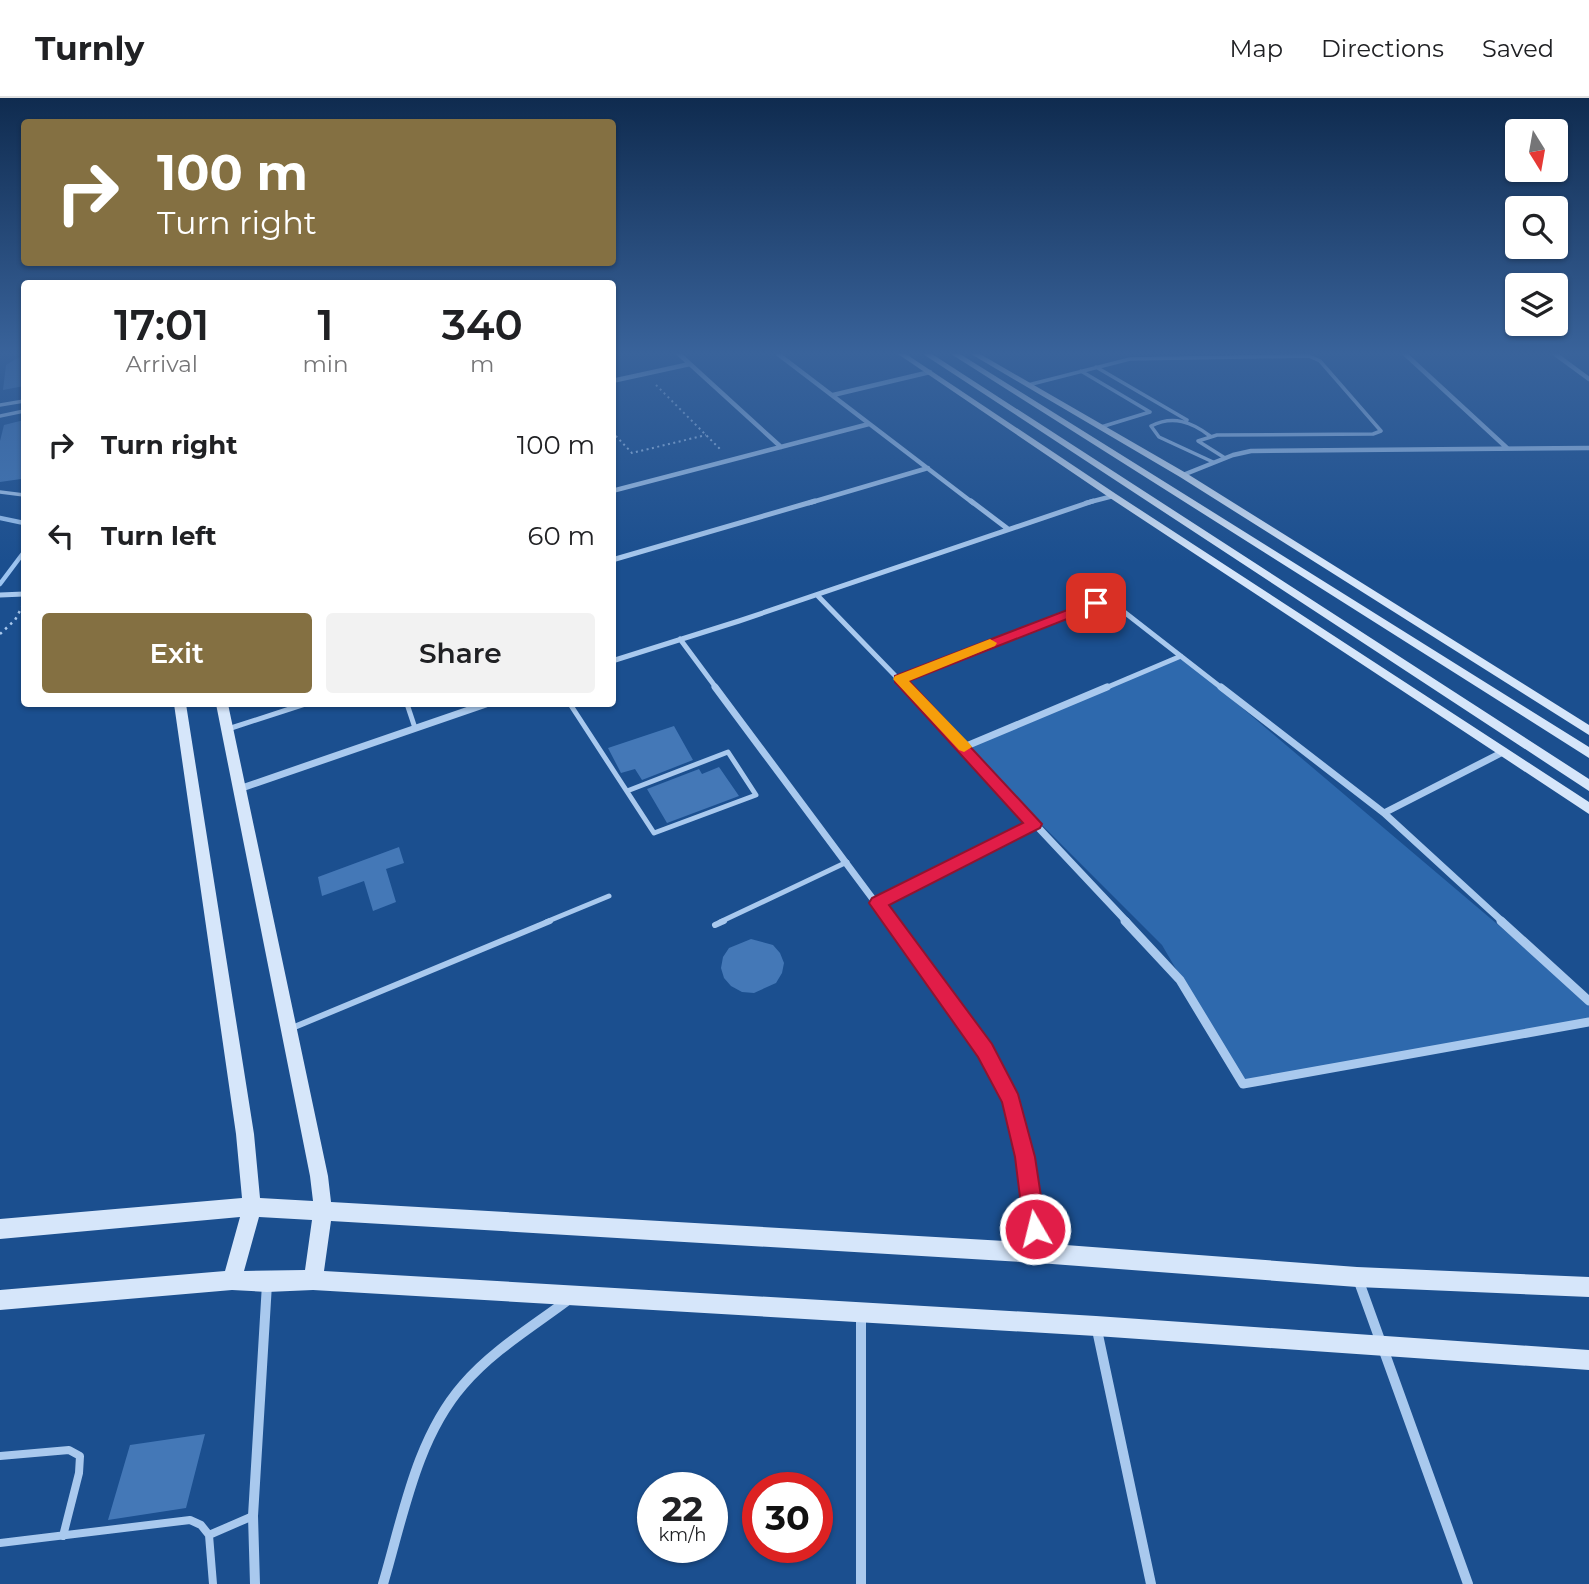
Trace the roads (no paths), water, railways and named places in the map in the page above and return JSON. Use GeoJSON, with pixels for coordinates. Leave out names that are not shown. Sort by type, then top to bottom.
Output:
{"type":"FeatureCollection","features":[{"type":"Feature","properties":{"kind":"street"},"geometry":{"type":"LineString","coordinates":[[755,423],[781,447]]}},
{"type":"Feature","properties":{"kind":"street"},"geometry":{"type":"LineString","coordinates":[[1006,423],[1589,809]]}},
{"type":"Feature","properties":{"kind":"street"},"geometry":{"type":"LineString","coordinates":[[1033,423],[1589,786]]}},
{"type":"Feature","properties":{"kind":"street"},"geometry":{"type":"LineString","coordinates":[[1065,423],[1589,753]]}},
{"type":"Feature","properties":{"kind":"street"},"geometry":{"type":"LineString","coordinates":[[1095,423],[1183,475],[1589,731]]}},
{"type":"Feature","properties":{"kind":"street"},"geometry":{"type":"LineString","coordinates":[[1480,423],[1507,448]]}},
{"type":"Feature","properties":{"kind":"street"},"geometry":{"type":"LineString","coordinates":[[616,490],[869,424],[1008,530]]}},
{"type":"Feature","properties":{"kind":"street"},"geometry":{"type":"LineString","coordinates":[[1183,475],[1213,462],[1251,451],[1589,448]]}},
{"type":"Feature","properties":{"kind":"street"},"geometry":{"type":"LineString","coordinates":[[616,559],[928,468]]}},
{"type":"Feature","properties":{"kind":"street"},"geometry":{"type":"LineString","coordinates":[[616,660],[1084,503],[1113,496]]}},
{"type":"Feature","properties":{"kind":"street"},"geometry":{"type":"LineString","coordinates":[[0,595],[21,594]]}},
{"type":"Feature","properties":{"kind":"street"},"geometry":{"type":"LineString","coordinates":[[817,594],[964,747],[1180,980],[1243,1084],[1589,1022]]}},
{"type":"Feature","properties":{"kind":"street"},"geometry":{"type":"LineString","coordinates":[[900,679],[1096,603],[1119,608],[1384,813],[1589,1001]]}},
{"type":"Feature","properties":{"kind":"street"},"geometry":{"type":"LineString","coordinates":[[680,639],[985,1051],[1011,1100],[1025,1157],[1039,1253]]}},
{"type":"Feature","properties":{"kind":"street"},"geometry":{"type":"LineString","coordinates":[[964,747],[1181,656]]}},
{"type":"Feature","properties":{"kind":"street"},"geometry":{"type":"LineString","coordinates":[[1441,659],[1494,671]]}},
{"type":"Feature","properties":{"kind":"street"},"geometry":{"type":"LineString","coordinates":[[1399,683],[1449,694]]}},
{"type":"Feature","properties":{"kind":"street"},"geometry":{"type":"LineString","coordinates":[[180,707],[245,1134],[252,1207],[232,1280]]}},
{"type":"Feature","properties":{"kind":"street"},"geometry":{"type":"LineString","coordinates":[[223,707],[319,1175],[323,1211],[313,1280]]}},
{"type":"Feature","properties":{"kind":"street"},"geometry":{"type":"LineString","coordinates":[[239,790],[477,707]]}},
{"type":"Feature","properties":{"kind":"street"},"geometry":{"type":"LineString","coordinates":[[1384,813],[1503,752]]}},
{"type":"Feature","properties":{"kind":"street"},"geometry":{"type":"LineString","coordinates":[[878,903],[1034,824]]}},
{"type":"Feature","properties":{"kind":"street"},"geometry":{"type":"LineString","coordinates":[[0,1228],[252,1207],[1039,1253],[1357,1277],[1589,1287]]}},
{"type":"Feature","properties":{"kind":"street"},"geometry":{"type":"LineString","coordinates":[[1357,1277],[1468,1584]]}},
{"type":"Feature","properties":{"kind":"street"},"geometry":{"type":"LineString","coordinates":[[0,1300],[232,1280],[313,1280],[1096,1326],[1589,1360]]}},
{"type":"Feature","properties":{"kind":"street"},"geometry":{"type":"LineString","coordinates":[[255,1584],[253,1516],[267,1282]]}},
{"type":"Feature","properties":{"kind":"street"},"geometry":{"type":"LineString","coordinates":[[383,1584],[428,1439],[451,1399],[482,1366],[572,1297]]}},
{"type":"Feature","properties":{"kind":"street"},"geometry":{"type":"LineString","coordinates":[[861,1312],[861,1584]]}},
{"type":"Feature","properties":{"kind":"street"},"geometry":{"type":"LineString","coordinates":[[1096,1326],[1151,1584]]}},
{"type":"Feature","properties":{"kind":"lane"},"geometry":{"type":"LineString","coordinates":[[1101,427],[1113,423]]}},
{"type":"Feature","properties":{"kind":"lane"},"geometry":{"type":"LineString","coordinates":[[1157,423],[1151,426],[1159,437],[1213,462]]}},
{"type":"Feature","properties":{"kind":"lane"},"geometry":{"type":"LineString","coordinates":[[1188,423],[1210,436]]}},
{"type":"Feature","properties":{"kind":"lane"},"geometry":{"type":"LineString","coordinates":[[1225,458],[1198,441],[1210,436],[1373,434],[1381,431],[1374,423]]}},
{"type":"Feature","properties":{"kind":"lane"},"geometry":{"type":"LineString","coordinates":[[0,492],[21,495]]}},
{"type":"Feature","properties":{"kind":"lane"},"geometry":{"type":"LineString","coordinates":[[227,729],[295,707]]}},
{"type":"Feature","properties":{"kind":"lane"},"geometry":{"type":"LineString","coordinates":[[408,707],[415,728]]}},
{"type":"Feature","properties":{"kind":"lane"},"geometry":{"type":"LineString","coordinates":[[572,707],[654,833],[756,795],[728,752],[627,791]]}},
{"type":"Feature","properties":{"kind":"lane"},"geometry":{"type":"LineString","coordinates":[[715,925],[847,862]]}},
{"type":"Feature","properties":{"kind":"lane"},"geometry":{"type":"LineString","coordinates":[[288,1030],[609,896]]}},
{"type":"Feature","properties":{"kind":"lane"},"geometry":{"type":"LineString","coordinates":[[0,1455],[69,1450],[80,1456],[79,1473],[63,1536]]}},
{"type":"Feature","properties":{"kind":"lane"},"geometry":{"type":"LineString","coordinates":[[209,1535],[253,1516]]}},
{"type":"Feature","properties":{"kind":"lane"},"geometry":{"type":"LineString","coordinates":[[0,1543],[190,1520],[201,1525],[209,1535],[213,1584]]}},
{"type":"Feature","properties":{"kind":"waterway"},"geometry":{"type":"LineString","coordinates":[[0,518],[21,522]]}},
{"type":"Feature","properties":{"kind":"waterway"},"geometry":{"type":"LineString","coordinates":[[0,584],[21,556]]}}]}
